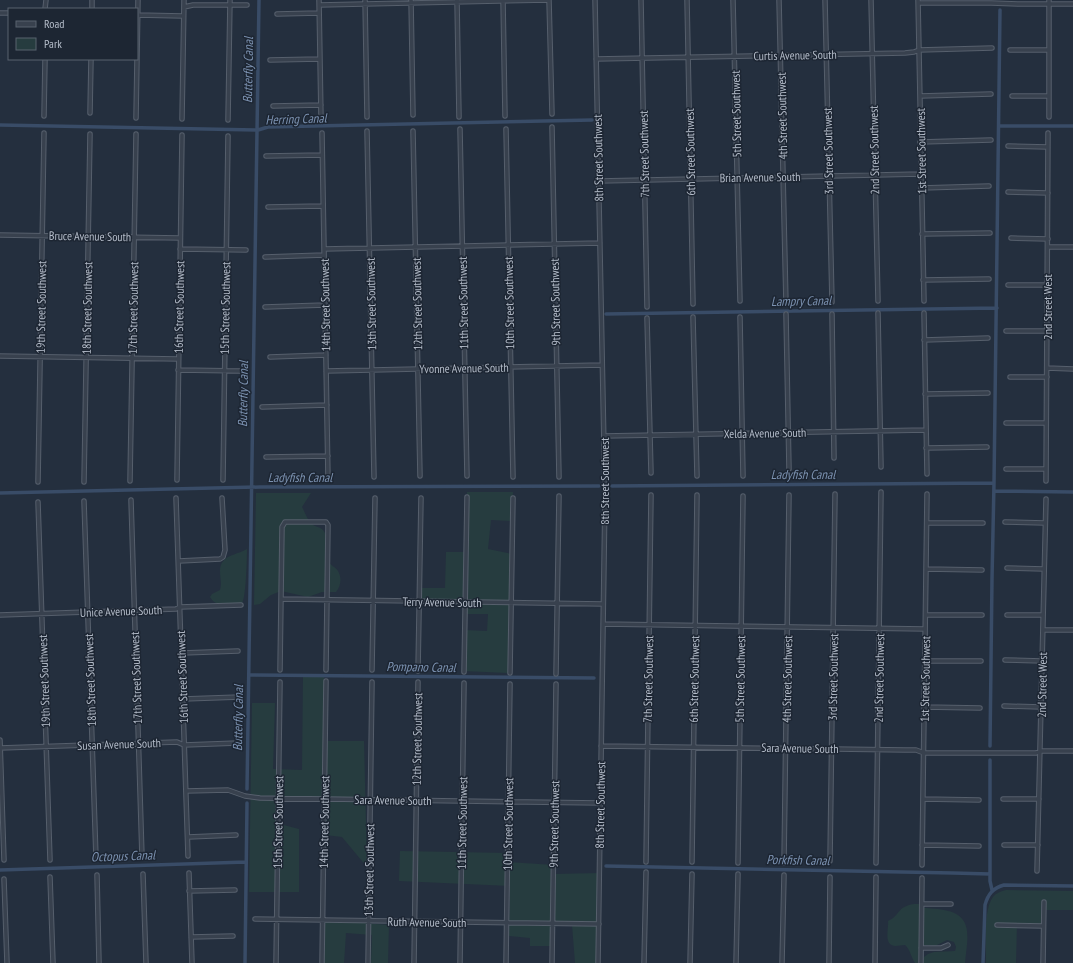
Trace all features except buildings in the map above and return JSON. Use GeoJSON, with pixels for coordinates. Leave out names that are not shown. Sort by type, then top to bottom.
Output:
{"type":"FeatureCollection","features":[{"type":"Feature","properties":{"kind":"street"},"geometry":{"type":"LineString","coordinates":[[182,119],[184,0]]}},
{"type":"Feature","properties":{"kind":"street"},"geometry":{"type":"LineString","coordinates":[[228,120],[230,0]]}},
{"type":"Feature","properties":{"kind":"street"},"geometry":{"type":"LineString","coordinates":[[503,0],[505,116]]}},
{"type":"Feature","properties":{"kind":"street"},"geometry":{"type":"LineString","coordinates":[[321,118],[319,2],[548,0],[552,114]]}},
{"type":"Feature","properties":{"kind":"street","name":"8th Street Southwest"},"geometry":{"type":"LineString","coordinates":[[595,0],[605,497],[598,963]]}},
{"type":"Feature","properties":{"kind":"street","name":"7th Street Southwest"},"geometry":{"type":"LineString","coordinates":[[641,0],[647,307]]}},
{"type":"Feature","properties":{"kind":"street","name":"6th Street Southwest"},"geometry":{"type":"LineString","coordinates":[[687,0],[693,304]]}},
{"type":"Feature","properties":{"kind":"street","name":"5th Street Southwest"},"geometry":{"type":"LineString","coordinates":[[733,0],[740,301]]}},
{"type":"Feature","properties":{"kind":"street","name":"4th Street Southwest"},"geometry":{"type":"LineString","coordinates":[[779,0],[786,304]]}},
{"type":"Feature","properties":{"kind":"street","name":"3rd Street Southwest"},"geometry":{"type":"LineString","coordinates":[[825,0],[832,302]]}},
{"type":"Feature","properties":{"kind":"street","name":"2nd Street Southwest"},"geometry":{"type":"LineString","coordinates":[[871,0],[878,301]]}},
{"type":"Feature","properties":{"kind":"street"},"geometry":{"type":"LineString","coordinates":[[411,1],[413,115]]}},
{"type":"Feature","properties":{"kind":"street"},"geometry":{"type":"LineString","coordinates":[[457,1],[459,117]]}},
{"type":"Feature","properties":{"kind":"street"},"geometry":{"type":"LineString","coordinates":[[365,2],[367,117]]}},
{"type":"Feature","properties":{"kind":"street"},"geometry":{"type":"LineString","coordinates":[[918,2],[1049,2],[1073,4]]}},
{"type":"Feature","properties":{"kind":"street","name":"1st Street Southwest"},"geometry":{"type":"LineString","coordinates":[[918,2],[924,301]]}},
{"type":"Feature","properties":{"kind":"street"},"geometry":{"type":"LineString","coordinates":[[1049,2],[1049,117]]}},
{"type":"Feature","properties":{"kind":"street"},"geometry":{"type":"LineString","coordinates":[[184,7],[193,5],[247,6]]}},
{"type":"Feature","properties":{"kind":"street"},"geometry":{"type":"LineString","coordinates":[[277,14],[319,13]]}},
{"type":"Feature","properties":{"kind":"street"},"geometry":{"type":"LineString","coordinates":[[138,15],[183,16]]}},
{"type":"Feature","properties":{"kind":"street","name":"Curtis Avenue South"},"geometry":{"type":"LineString","coordinates":[[596,59],[914,52],[919,50],[992,48]]}},
{"type":"Feature","properties":{"kind":"street"},"geometry":{"type":"LineString","coordinates":[[1010,50],[1049,50]]}},
{"type":"Feature","properties":{"kind":"street"},"geometry":{"type":"LineString","coordinates":[[270,60],[320,59]]}},
{"type":"Feature","properties":{"kind":"street"},"geometry":{"type":"LineString","coordinates":[[44,116],[45,60]]}},
{"type":"Feature","properties":{"kind":"street"},"geometry":{"type":"LineString","coordinates":[[90,114],[91,60]]}},
{"type":"Feature","properties":{"kind":"street"},"geometry":{"type":"LineString","coordinates":[[136,118],[137,60]]}},
{"type":"Feature","properties":{"kind":"street"},"geometry":{"type":"LineString","coordinates":[[920,96],[991,94]]}},
{"type":"Feature","properties":{"kind":"street"},"geometry":{"type":"LineString","coordinates":[[1012,96],[1049,96]]}},
{"type":"Feature","properties":{"kind":"street"},"geometry":{"type":"LineString","coordinates":[[273,106],[321,105]]}},
{"type":"Feature","properties":{"kind":"street","name":"9th Street Southwest"},"geometry":{"type":"LineString","coordinates":[[552,127],[559,477]]}},
{"type":"Feature","properties":{"kind":"street","name":"11th Street Southwest"},"geometry":{"type":"LineString","coordinates":[[460,129],[467,476]]}},
{"type":"Feature","properties":{"kind":"street","name":"10th Street Southwest"},"geometry":{"type":"LineString","coordinates":[[506,129],[512,477]]}},
{"type":"Feature","properties":{"kind":"street","name":"13th Street Southwest"},"geometry":{"type":"LineString","coordinates":[[367,131],[374,477]]}},
{"type":"Feature","properties":{"kind":"street","name":"12th Street Southwest"},"geometry":{"type":"LineString","coordinates":[[413,131],[420,476]]}},
{"type":"Feature","properties":{"kind":"street","name":"19th Street Southwest"},"geometry":{"type":"LineString","coordinates":[[38,482],[44,133]]}},
{"type":"Feature","properties":{"kind":"street","name":"14th Street Southwest"},"geometry":{"type":"LineString","coordinates":[[322,133],[328,478]]}},
{"type":"Feature","properties":{"kind":"street","name":"2nd Street West"},"geometry":{"type":"LineString","coordinates":[[1046,481],[1048,133]]}},
{"type":"Feature","properties":{"kind":"street","name":"18th Street Southwest"},"geometry":{"type":"LineString","coordinates":[[84,482],[90,134]]}},
{"type":"Feature","properties":{"kind":"street","name":"17th Street Southwest"},"geometry":{"type":"LineString","coordinates":[[130,481],[136,134]]}},
{"type":"Feature","properties":{"kind":"street","name":"16th Street Southwest"},"geometry":{"type":"LineString","coordinates":[[177,480],[182,135]]}},
{"type":"Feature","properties":{"kind":"street","name":"15th Street Southwest"},"geometry":{"type":"LineString","coordinates":[[223,480],[228,136]]}},
{"type":"Feature","properties":{"kind":"street"},"geometry":{"type":"LineString","coordinates":[[920,142],[991,140]]}},
{"type":"Feature","properties":{"kind":"street"},"geometry":{"type":"LineString","coordinates":[[1008,146],[1048,147]]}},
{"type":"Feature","properties":{"kind":"street"},"geometry":{"type":"LineString","coordinates":[[266,156],[322,155]]}},
{"type":"Feature","properties":{"kind":"street","name":"Brian Avenue South"},"geometry":{"type":"LineString","coordinates":[[599,181],[921,174]]}},
{"type":"Feature","properties":{"kind":"street"},"geometry":{"type":"LineString","coordinates":[[921,188],[989,186]]}},
{"type":"Feature","properties":{"kind":"street"},"geometry":{"type":"LineString","coordinates":[[1008,192],[1048,193]]}},
{"type":"Feature","properties":{"kind":"street"},"geometry":{"type":"LineString","coordinates":[[268,207],[323,206]]}},
{"type":"Feature","properties":{"kind":"street"},"geometry":{"type":"LineString","coordinates":[[922,234],[990,233]]}},
{"type":"Feature","properties":{"kind":"street","name":"Bruce Avenue South"},"geometry":{"type":"LineString","coordinates":[[0,235],[180,238]]}},
{"type":"Feature","properties":{"kind":"street"},"geometry":{"type":"LineString","coordinates":[[1011,238],[1048,239]]}},
{"type":"Feature","properties":{"kind":"street"},"geometry":{"type":"LineString","coordinates":[[324,249],[600,243]]}},
{"type":"Feature","properties":{"kind":"street"},"geometry":{"type":"LineString","coordinates":[[1048,247],[1073,247]]}},
{"type":"Feature","properties":{"kind":"street"},"geometry":{"type":"LineString","coordinates":[[180,249],[246,250]]}},
{"type":"Feature","properties":{"kind":"street"},"geometry":{"type":"LineString","coordinates":[[265,257],[324,255]]}},
{"type":"Feature","properties":{"kind":"street"},"geometry":{"type":"LineString","coordinates":[[923,280],[989,279]]}},
{"type":"Feature","properties":{"kind":"street"},"geometry":{"type":"LineString","coordinates":[[1008,285],[1048,285]]}},
{"type":"Feature","properties":{"kind":"street"},"geometry":{"type":"LineString","coordinates":[[265,307],[325,305]]}},
{"type":"Feature","properties":{"kind":"street"},"geometry":{"type":"LineString","coordinates":[[924,313],[927,474]]}},
{"type":"Feature","properties":{"kind":"street"},"geometry":{"type":"LineString","coordinates":[[786,314],[788,469]]}},
{"type":"Feature","properties":{"kind":"street"},"geometry":{"type":"LineString","coordinates":[[832,314],[834,458]]}},
{"type":"Feature","properties":{"kind":"street"},"geometry":{"type":"LineString","coordinates":[[878,314],[881,467]]}},
{"type":"Feature","properties":{"kind":"street"},"geometry":{"type":"LineString","coordinates":[[694,317],[697,476]]}},
{"type":"Feature","properties":{"kind":"street"},"geometry":{"type":"LineString","coordinates":[[740,317],[743,476]]}},
{"type":"Feature","properties":{"kind":"street"},"geometry":{"type":"LineString","coordinates":[[648,318],[651,473]]}},
{"type":"Feature","properties":{"kind":"street"},"geometry":{"type":"LineString","coordinates":[[1006,330],[1047,331]]}},
{"type":"Feature","properties":{"kind":"street"},"geometry":{"type":"LineString","coordinates":[[924,340],[988,338]]}},
{"type":"Feature","properties":{"kind":"street"},"geometry":{"type":"LineString","coordinates":[[270,356],[326,355]]}},
{"type":"Feature","properties":{"kind":"street"},"geometry":{"type":"LineString","coordinates":[[0,356],[178,359]]}},
{"type":"Feature","properties":{"kind":"street","name":"Yvonne Avenue South"},"geometry":{"type":"LineString","coordinates":[[326,371],[602,365]]}},
{"type":"Feature","properties":{"kind":"street"},"geometry":{"type":"LineString","coordinates":[[1047,368],[1073,369]]}},
{"type":"Feature","properties":{"kind":"street"},"geometry":{"type":"LineString","coordinates":[[178,370],[242,372]]}},
{"type":"Feature","properties":{"kind":"street"},"geometry":{"type":"LineString","coordinates":[[1010,377],[1047,377]]}},
{"type":"Feature","properties":{"kind":"street"},"geometry":{"type":"LineString","coordinates":[[925,394],[988,393]]}},
{"type":"Feature","properties":{"kind":"street"},"geometry":{"type":"LineString","coordinates":[[262,407],[327,405]]}},
{"type":"Feature","properties":{"kind":"street"},"geometry":{"type":"LineString","coordinates":[[1006,423],[1046,423]]}},
{"type":"Feature","properties":{"kind":"street","name":"Xelda Avenue South"},"geometry":{"type":"LineString","coordinates":[[604,436],[926,430]]}},
{"type":"Feature","properties":{"kind":"street"},"geometry":{"type":"LineString","coordinates":[[926,448],[987,447]]}},
{"type":"Feature","properties":{"kind":"street"},"geometry":{"type":"LineString","coordinates":[[266,457],[328,456]]}},
{"type":"Feature","properties":{"kind":"street"},"geometry":{"type":"LineString","coordinates":[[1006,469],[1046,469]]}},
{"type":"Feature","properties":{"kind":"street","name":"2nd Street Southwest"},"geometry":{"type":"LineString","coordinates":[[876,863],[881,492]]}},
{"type":"Feature","properties":{"kind":"street","name":"3rd Street Southwest"},"geometry":{"type":"LineString","coordinates":[[830,861],[835,494]]}},
{"type":"Feature","properties":{"kind":"street","name":"1st Street Southwest"},"geometry":{"type":"LineString","coordinates":[[922,865],[927,494]]}},
{"type":"Feature","properties":{"kind":"street","name":"7th Street Southwest"},"geometry":{"type":"LineString","coordinates":[[646,862],[651,495]]}},
{"type":"Feature","properties":{"kind":"street","name":"6th Street Southwest"},"geometry":{"type":"LineString","coordinates":[[692,862],[697,495]]}},
{"type":"Feature","properties":{"kind":"street","name":"4th Street Southwest"},"geometry":{"type":"LineString","coordinates":[[784,863],[789,495]]}},
{"type":"Feature","properties":{"kind":"street"},"geometry":{"type":"LineString","coordinates":[[556,674],[559,496]]}},
{"type":"Feature","properties":{"kind":"street","name":"5th Street Southwest"},"geometry":{"type":"LineString","coordinates":[[738,863],[743,496]]}},
{"type":"Feature","properties":{"kind":"street","name":"16th Street Southwest"},"geometry":{"type":"LineString","coordinates":[[176,498],[188,856]]}},
{"type":"Feature","properties":{"kind":"street"},"geometry":{"type":"LineString","coordinates":[[179,561],[220,559],[224,556],[225,550],[222,498]]}},
{"type":"Feature","properties":{"kind":"street"},"geometry":{"type":"LineString","coordinates":[[372,670],[375,498]]}},
{"type":"Feature","properties":{"kind":"street"},"geometry":{"type":"LineString","coordinates":[[418,671],[421,498]]}},
{"type":"Feature","properties":{"kind":"street"},"geometry":{"type":"LineString","coordinates":[[464,672],[467,498]]}},
{"type":"Feature","properties":{"kind":"street"},"geometry":{"type":"LineString","coordinates":[[510,673],[513,498]]}},
{"type":"Feature","properties":{"kind":"street","name":"2nd Street West"},"geometry":{"type":"LineString","coordinates":[[1037,871],[1046,499]]}},
{"type":"Feature","properties":{"kind":"street","name":"17th Street Southwest"},"geometry":{"type":"LineString","coordinates":[[131,500],[142,857]]}},
{"type":"Feature","properties":{"kind":"street","name":"18th Street Southwest"},"geometry":{"type":"LineString","coordinates":[[84,501],[96,858]]}},
{"type":"Feature","properties":{"kind":"street","name":"19th Street Southwest"},"geometry":{"type":"LineString","coordinates":[[38,502],[50,860]]}},
{"type":"Feature","properties":{"kind":"street"},"geometry":{"type":"LineString","coordinates":[[280,670],[282,527],[285,522],[326,522],[328,525],[326,670]]}},
{"type":"Feature","properties":{"kind":"street"},"geometry":{"type":"LineString","coordinates":[[1005,522],[1045,523]]}},
{"type":"Feature","properties":{"kind":"street"},"geometry":{"type":"LineString","coordinates":[[927,523],[983,524]]}},
{"type":"Feature","properties":{"kind":"street"},"geometry":{"type":"LineString","coordinates":[[1007,568],[1044,569]]}},
{"type":"Feature","properties":{"kind":"street"},"geometry":{"type":"LineString","coordinates":[[926,569],[982,570]]}},
{"type":"Feature","properties":{"kind":"street","name":"Terry Avenue South"},"geometry":{"type":"LineString","coordinates":[[281,600],[603,604]]}},
{"type":"Feature","properties":{"kind":"street","name":"Unice Avenue South"},"geometry":{"type":"LineString","coordinates":[[0,615],[134,611],[176,609],[180,607],[241,605]]}},
{"type":"Feature","properties":{"kind":"street"},"geometry":{"type":"LineString","coordinates":[[926,615],[982,615]]}},
{"type":"Feature","properties":{"kind":"street"},"geometry":{"type":"LineString","coordinates":[[1008,615],[1043,615]]}},
{"type":"Feature","properties":{"kind":"street"},"geometry":{"type":"LineString","coordinates":[[603,624],[925,629]]}},
{"type":"Feature","properties":{"kind":"street"},"geometry":{"type":"LineString","coordinates":[[1043,630],[1073,630]]}},
{"type":"Feature","properties":{"kind":"street"},"geometry":{"type":"LineString","coordinates":[[182,653],[238,651]]}},
{"type":"Feature","properties":{"kind":"street"},"geometry":{"type":"LineString","coordinates":[[1005,660],[1042,661]]}},
{"type":"Feature","properties":{"kind":"street"},"geometry":{"type":"LineString","coordinates":[[925,661],[981,661]]}},
{"type":"Feature","properties":{"kind":"street","name":"15th Street Southwest"},"geometry":{"type":"LineString","coordinates":[[276,963],[280,682]]}},
{"type":"Feature","properties":{"kind":"street","name":"14th Street Southwest"},"geometry":{"type":"LineString","coordinates":[[322,963],[326,682]]}},
{"type":"Feature","properties":{"kind":"street","name":"13th Street Southwest"},"geometry":{"type":"LineString","coordinates":[[368,963],[372,682]]}},
{"type":"Feature","properties":{"kind":"street","name":"12th Street Southwest"},"geometry":{"type":"LineString","coordinates":[[414,963],[418,682]]}},
{"type":"Feature","properties":{"kind":"street","name":"11th Street Southwest"},"geometry":{"type":"LineString","coordinates":[[460,963],[464,683]]}},
{"type":"Feature","properties":{"kind":"street","name":"10th Street Southwest"},"geometry":{"type":"LineString","coordinates":[[506,963],[510,684]]}},
{"type":"Feature","properties":{"kind":"street","name":"9th Street Southwest"},"geometry":{"type":"LineString","coordinates":[[552,963],[556,684]]}},
{"type":"Feature","properties":{"kind":"street"},"geometry":{"type":"LineString","coordinates":[[183,699],[240,697]]}},
{"type":"Feature","properties":{"kind":"street"},"geometry":{"type":"LineString","coordinates":[[1004,706],[1041,707]]}},
{"type":"Feature","properties":{"kind":"street"},"geometry":{"type":"LineString","coordinates":[[924,707],[980,708]]}},
{"type":"Feature","properties":{"kind":"street"},"geometry":{"type":"LineString","coordinates":[[0,740],[4,860]]}},
{"type":"Feature","properties":{"kind":"street","name":"Susan Avenue South"},"geometry":{"type":"LineString","coordinates":[[0,748],[177,742],[184,745],[238,743]]}},
{"type":"Feature","properties":{"kind":"street","name":"Sara Avenue South"},"geometry":{"type":"LineString","coordinates":[[601,746],[916,750],[924,753],[1036,753],[1040,751],[1073,751]]}},
{"type":"Feature","properties":{"kind":"street","name":"Sara Avenue South"},"geometry":{"type":"LineString","coordinates":[[186,791],[228,790],[249,797],[278,798],[600,803]]}},
{"type":"Feature","properties":{"kind":"street"},"geometry":{"type":"LineString","coordinates":[[923,799],[979,800]]}},
{"type":"Feature","properties":{"kind":"street"},"geometry":{"type":"LineString","coordinates":[[1003,799],[1039,800]]}},
{"type":"Feature","properties":{"kind":"street"},"geometry":{"type":"LineString","coordinates":[[188,837],[236,835]]}},
{"type":"Feature","properties":{"kind":"street"},"geometry":{"type":"LineString","coordinates":[[922,845],[979,846]]}},
{"type":"Feature","properties":{"kind":"street"},"geometry":{"type":"LineString","coordinates":[[1004,845],[1038,845]]}},
{"type":"Feature","properties":{"kind":"street"},"geometry":{"type":"LineString","coordinates":[[644,963],[646,872]]}},
{"type":"Feature","properties":{"kind":"street"},"geometry":{"type":"LineString","coordinates":[[189,873],[192,963]]}},
{"type":"Feature","properties":{"kind":"street"},"geometry":{"type":"LineString","coordinates":[[143,874],[146,963]]}},
{"type":"Feature","properties":{"kind":"street"},"geometry":{"type":"LineString","coordinates":[[690,963],[692,874]]}},
{"type":"Feature","properties":{"kind":"street"},"geometry":{"type":"LineString","coordinates":[[736,963],[738,874]]}},
{"type":"Feature","properties":{"kind":"street"},"geometry":{"type":"LineString","coordinates":[[97,875],[100,963]]}},
{"type":"Feature","properties":{"kind":"street"},"geometry":{"type":"LineString","coordinates":[[782,963],[784,875]]}},
{"type":"Feature","properties":{"kind":"street"},"geometry":{"type":"LineString","coordinates":[[50,877],[53,963]]}},
{"type":"Feature","properties":{"kind":"street"},"geometry":{"type":"LineString","coordinates":[[829,963],[830,877]]}},
{"type":"Feature","properties":{"kind":"street"},"geometry":{"type":"LineString","coordinates":[[875,963],[876,877]]}},
{"type":"Feature","properties":{"kind":"street"},"geometry":{"type":"LineString","coordinates":[[921,963],[922,878]]}},
{"type":"Feature","properties":{"kind":"street"},"geometry":{"type":"LineString","coordinates":[[4,879],[7,963]]}},
{"type":"Feature","properties":{"kind":"street"},"geometry":{"type":"LineString","coordinates":[[189,891],[235,890]]}},
{"type":"Feature","properties":{"kind":"street"},"geometry":{"type":"LineString","coordinates":[[1043,963],[1044,902]]}},
{"type":"Feature","properties":{"kind":"street"},"geometry":{"type":"LineString","coordinates":[[922,904],[951,904]]}},
{"type":"Feature","properties":{"kind":"street","name":"Ruth Avenue South"},"geometry":{"type":"LineString","coordinates":[[255,919],[599,924]]}},
{"type":"Feature","properties":{"kind":"street"},"geometry":{"type":"LineString","coordinates":[[997,925],[1043,926]]}},
{"type":"Feature","properties":{"kind":"street"},"geometry":{"type":"LineString","coordinates":[[191,937],[233,936]]}},
{"type":"Feature","properties":{"kind":"street"},"geometry":{"type":"LineString","coordinates":[[921,948],[941,948],[948,945]]}},
{"type":"Feature","properties":{"kind":"green space"},"geometry":{"type":"Polygon","coordinates":[[[467,492],[513,492],[512,521],[491,520],[488,549],[513,554],[508,673],[463,671],[464,630],[487,631],[488,614],[466,614],[466,602],[418,601],[419,588],[445,588],[446,552],[465,552],[467,492]]]}},
{"type":"Feature","properties":{"kind":"green space"},"geometry":{"type":"Polygon","coordinates":[[[256,493],[311,493],[302,507],[311,523],[322,529],[325,533],[327,539],[328,560],[340,576],[340,585],[336,592],[322,592],[308,597],[281,591],[271,595],[260,604],[254,605],[256,493]]]}},
{"type":"Feature","properties":{"kind":"green space"},"geometry":{"type":"Polygon","coordinates":[[[247,549],[245,586],[242,603],[234,605],[218,604],[210,597],[212,594],[220,590],[220,571],[223,562],[230,556],[247,549]]]}},
{"type":"Feature","properties":{"kind":"green space"},"geometry":{"type":"Polygon","coordinates":[[[303,674],[324,674],[325,741],[364,741],[367,867],[342,837],[325,835],[325,801],[277,800],[276,823],[299,829],[299,892],[249,892],[252,703],[275,703],[273,769],[302,770],[303,674]]]}},
{"type":"Feature","properties":{"kind":"green space"},"geometry":{"type":"Polygon","coordinates":[[[400,851],[508,853],[508,862],[554,865],[554,874],[600,873],[598,963],[575,963],[572,925],[552,924],[550,946],[530,946],[530,938],[509,936],[510,886],[399,881],[400,851]]]}},
{"type":"Feature","properties":{"kind":"green space"},"geometry":{"type":"Polygon","coordinates":[[[1006,890],[1073,891],[1073,910],[1044,910],[1042,928],[1017,924],[1016,963],[986,963],[986,919],[988,910],[993,897],[999,892],[1006,890]]]}},
{"type":"Feature","properties":{"kind":"green space"},"geometry":{"type":"Polygon","coordinates":[[[919,904],[919,907],[941,909],[961,917],[967,930],[965,963],[923,963],[924,957],[928,954],[934,952],[955,951],[956,947],[954,942],[947,940],[935,946],[925,945],[919,948],[918,963],[915,963],[905,945],[895,946],[889,943],[887,936],[888,921],[904,907],[919,904]]]}},
{"type":"Feature","properties":{"kind":"green space"},"geometry":{"type":"Polygon","coordinates":[[[324,920],[389,925],[388,963],[371,963],[372,935],[346,933],[344,963],[322,963],[324,920]]]}},
{"type":"Feature","properties":{"kind":"waterway","name":"Butterfly Canal"},"geometry":{"type":"LineString","coordinates":[[247,789],[259,0]]}},
{"type":"Feature","properties":{"kind":"waterway"},"geometry":{"type":"LineString","coordinates":[[990,746],[1000,10]]}},
{"type":"Feature","properties":{"kind":"waterway","name":"Herring Canal"},"geometry":{"type":"LineString","coordinates":[[0,125],[258,130],[268,127],[592,120]]}},
{"type":"Feature","properties":{"kind":"waterway"},"geometry":{"type":"LineString","coordinates":[[999,126],[1073,126]]}},
{"type":"Feature","properties":{"kind":"waterway","name":"Lampry Canal"},"geometry":{"type":"LineString","coordinates":[[606,314],[997,308]]}},
{"type":"Feature","properties":{"kind":"waterway","name":"Ladyfish Canal"},"geometry":{"type":"LineString","coordinates":[[612,486],[994,483]]}},
{"type":"Feature","properties":{"kind":"waterway","name":"Ladyfish Canal"},"geometry":{"type":"LineString","coordinates":[[0,493],[260,487],[599,486]]}},
{"type":"Feature","properties":{"kind":"waterway","name":"Ladyfish Canal"},"geometry":{"type":"LineString","coordinates":[[994,491],[1073,492]]}},
{"type":"Feature","properties":{"kind":"waterway","name":"Pompano Canal"},"geometry":{"type":"LineString","coordinates":[[249,675],[594,678]]}},
{"type":"Feature","properties":{"kind":"waterway"},"geometry":{"type":"LineString","coordinates":[[990,760],[990,881],[992,890]]}},
{"type":"Feature","properties":{"kind":"waterway","name":"Butterfly Canal"},"geometry":{"type":"LineString","coordinates":[[245,963],[247,803]]}},
{"type":"Feature","properties":{"kind":"waterway","name":"Octopus Canal"},"geometry":{"type":"LineString","coordinates":[[0,870],[246,862]]}},
{"type":"Feature","properties":{"kind":"waterway","name":"Porkfish Canal"},"geometry":{"type":"LineString","coordinates":[[606,866],[990,874]]}},
{"type":"Feature","properties":{"kind":"waterway"},"geometry":{"type":"LineString","coordinates":[[983,963],[985,905],[989,895],[994,890],[1004,885],[1073,886]]}}]}
